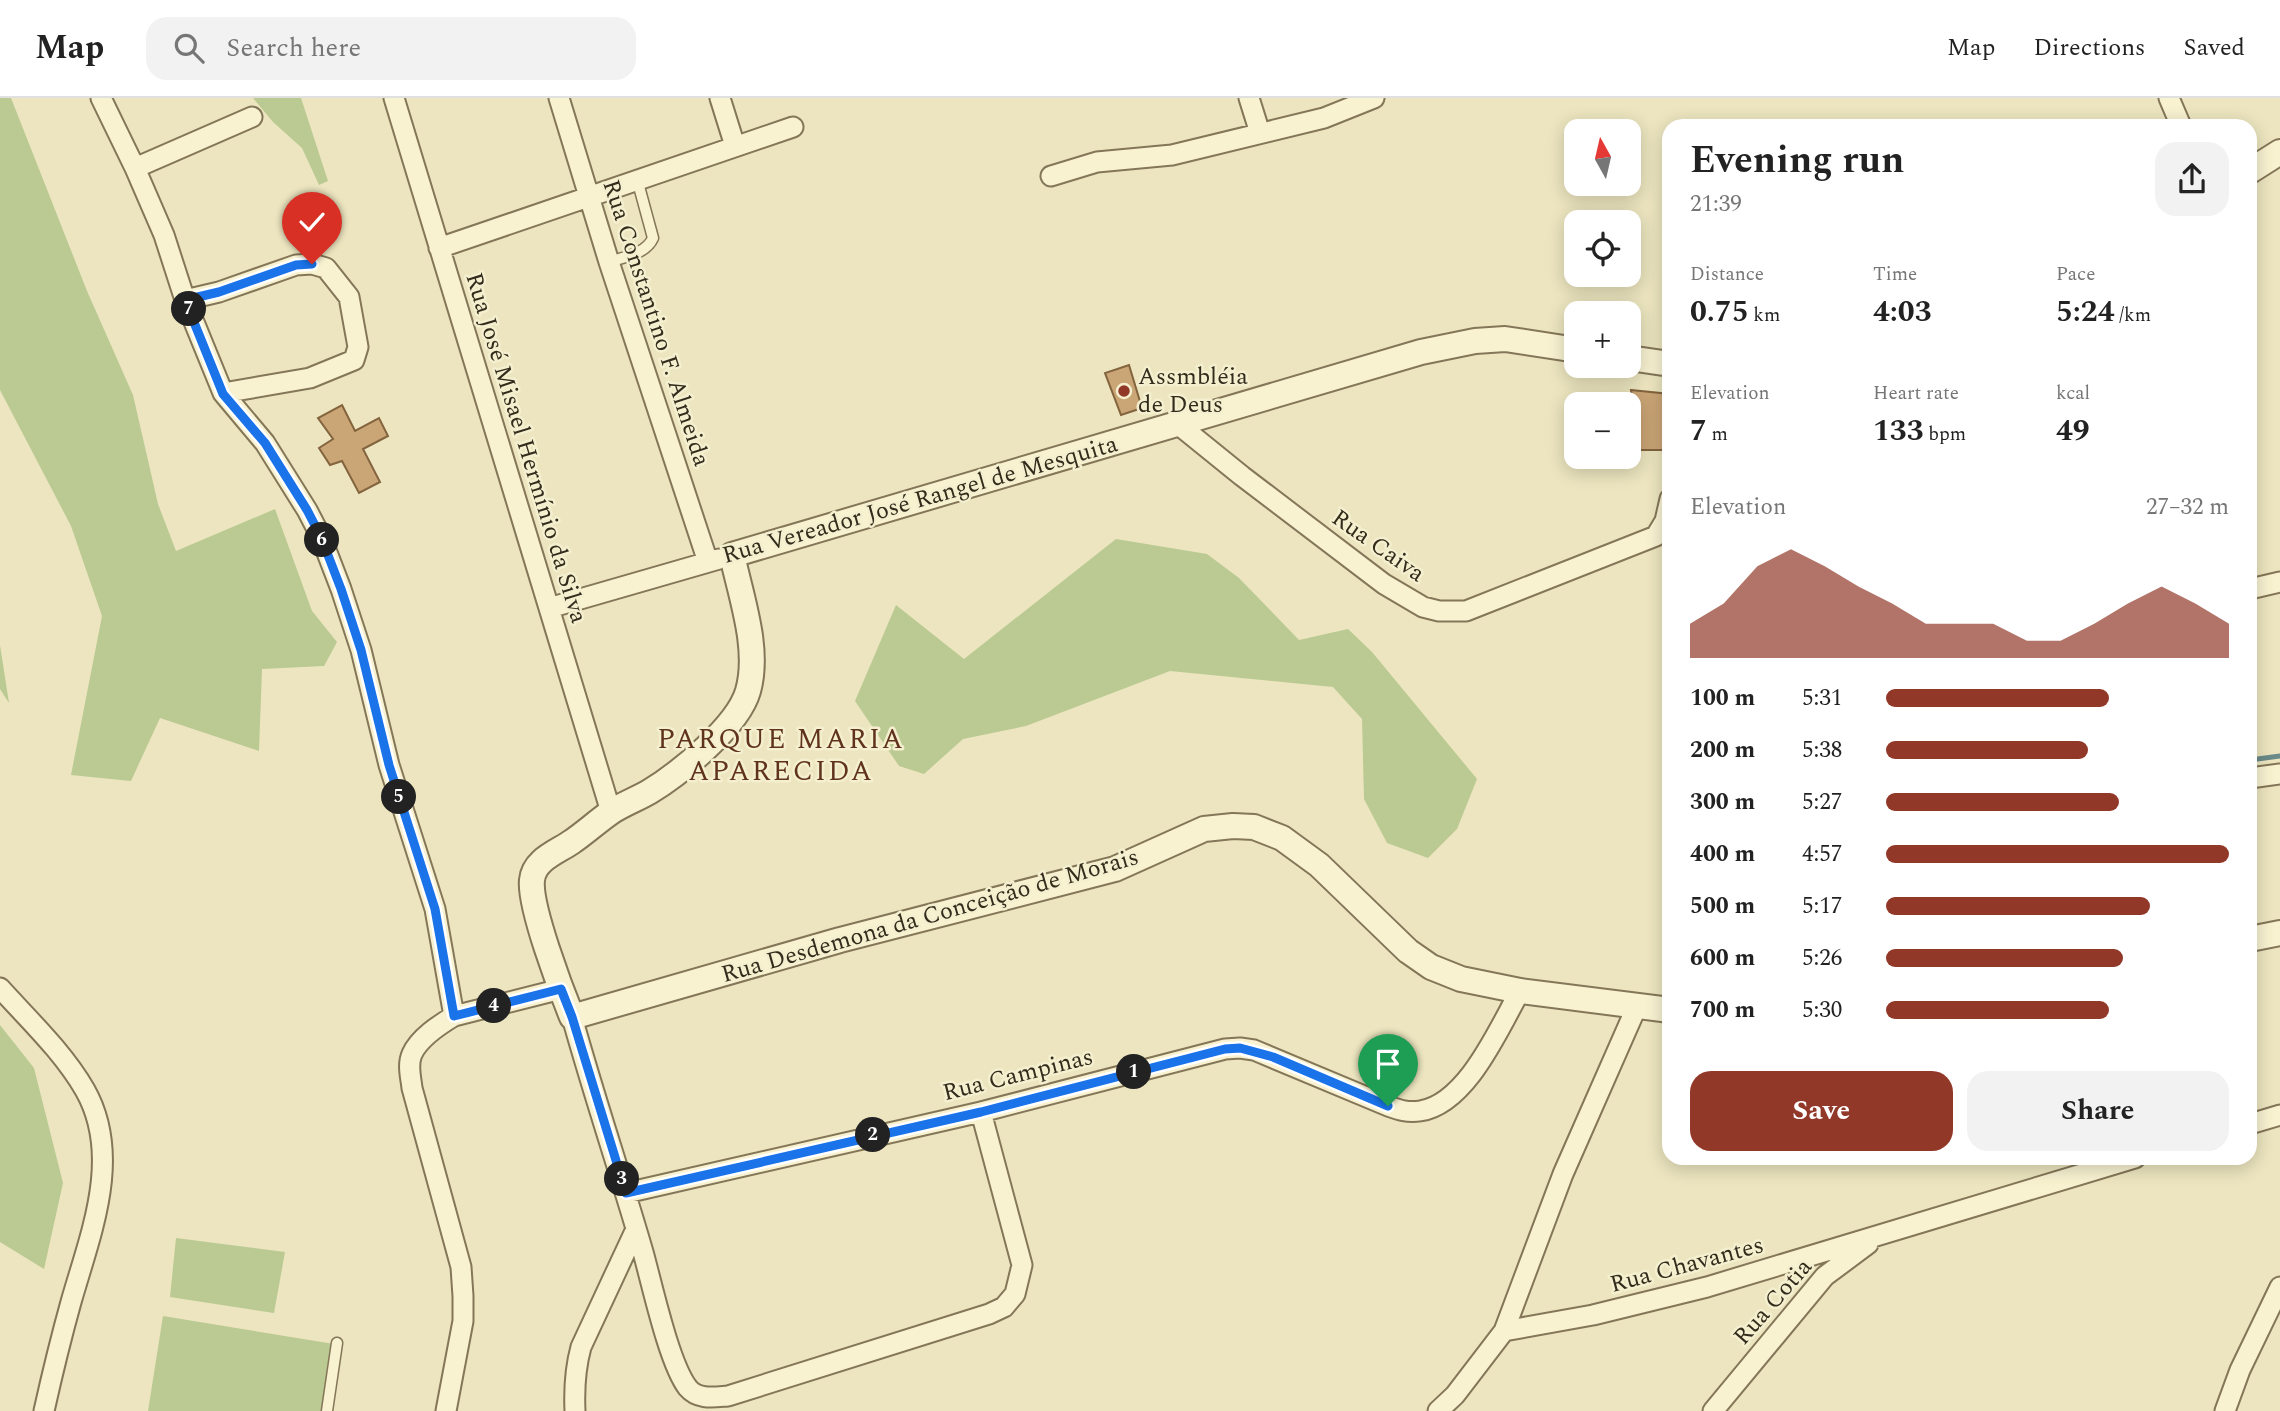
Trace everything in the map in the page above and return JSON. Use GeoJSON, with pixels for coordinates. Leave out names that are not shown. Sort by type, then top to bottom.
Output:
{"type":"FeatureCollection","features":[{"type":"Feature","properties":{"kind":"street"},"geometry":{"type":"LineString","coordinates":[[101,98],[164,235],[185,300],[223,394],[265,443],[307,510],[321,537],[341,589],[361,650],[389,765],[435,909],[454,1016]]}},
{"type":"Feature","properties":{"kind":"street","name":"Rua José Misael Hermínio da Silva"},"geometry":{"type":"LineString","coordinates":[[394,98],[611,812]]}},
{"type":"Feature","properties":{"kind":"street","name":"Rua Constantino F. Almeida"},"geometry":{"type":"LineString","coordinates":[[559,98],[708,562]]}},
{"type":"Feature","properties":{"kind":"street"},"geometry":{"type":"LineString","coordinates":[[720,98],[735,146]]}},
{"type":"Feature","properties":{"kind":"street"},"geometry":{"type":"LineString","coordinates":[[1249,98],[1260,133]]}},
{"type":"Feature","properties":{"kind":"street"},"geometry":{"type":"LineString","coordinates":[[1051,176],[1097,162],[1172,155],[1324,118],[1374,98]]}},
{"type":"Feature","properties":{"kind":"street"},"geometry":{"type":"LineString","coordinates":[[2169,98],[2178,119]]}},
{"type":"Feature","properties":{"kind":"street"},"geometry":{"type":"LineString","coordinates":[[135,168],[252,117]]}},
{"type":"Feature","properties":{"kind":"street"},"geometry":{"type":"LineString","coordinates":[[439,248],[793,127]]}},
{"type":"Feature","properties":{"kind":"street"},"geometry":{"type":"LineString","coordinates":[[2257,167],[2280,152]]}},
{"type":"Feature","properties":{"kind":"street"},"geometry":{"type":"LineString","coordinates":[[185,300],[237,286],[296,265],[312,264],[326,268],[349,297],[358,347],[354,360],[310,378],[223,394]]}},
{"type":"Feature","properties":{"kind":"street","name":"Rua Vereador José Rangel de Mesquita"},"geometry":{"type":"LineString","coordinates":[[549,608],[1421,352],[1475,341],[1504,339],[1564,348]]}},
{"type":"Feature","properties":{"kind":"street"},"geometry":{"type":"LineString","coordinates":[[1641,360],[1662,363]]}},
{"type":"Feature","properties":{"kind":"street","name":"Rua Caiva"},"geometry":{"type":"LineString","coordinates":[[1179,425],[1384,584],[1423,607],[1439,611],[1466,611],[1656,536],[1662,526]]}},
{"type":"Feature","properties":{"kind":"street"},"geometry":{"type":"LineString","coordinates":[[732,555],[751,639],[748,692],[734,718],[703,751],[650,791],[611,812],[545,859],[534,870],[531,882],[537,911],[572,1017],[678,1368],[689,1389],[710,1398],[728,1396],[1004,1307],[1015,1294],[1022,1265],[981,1112]]}},
{"type":"Feature","properties":{"kind":"street"},"geometry":{"type":"LineString","coordinates":[[2257,587],[2280,582]]}},
{"type":"Feature","properties":{"kind":"street"},"geometry":{"type":"LineString","coordinates":[[2257,777],[2280,774]]}},
{"type":"Feature","properties":{"kind":"street","name":"Rua Desdemona da Conceição de Morais"},"geometry":{"type":"LineString","coordinates":[[572,1017],[840,940],[1115,869],[1204,829],[1233,826],[1254,827],[1282,838],[1319,865],[1408,951],[1431,967],[1461,979],[1520,991],[1662,1009]]}},
{"type":"Feature","properties":{"kind":"street"},"geometry":{"type":"LineString","coordinates":[[2257,938],[2280,933]]}},
{"type":"Feature","properties":{"kind":"street"},"geometry":{"type":"LineString","coordinates":[[0,988],[69,1066],[87,1092],[98,1121],[103,1153],[101,1193],[44,1411]]}},
{"type":"Feature","properties":{"kind":"street"},"geometry":{"type":"LineString","coordinates":[[446,1411],[463,1321],[461,1267],[410,1072],[411,1055],[438,1026],[454,1016],[561,989]]}},
{"type":"Feature","properties":{"kind":"street","name":"Rua Campinas"},"geometry":{"type":"LineString","coordinates":[[626,1193],[981,1112],[1211,1051],[1240,1048],[1273,1057],[1405,1112],[1420,1111],[1434,1107],[1460,1088],[1476,1067],[1520,991]]}},
{"type":"Feature","properties":{"kind":"street"},"geometry":{"type":"LineString","coordinates":[[1438,1411],[1455,1395],[1504,1331],[1563,1174],[1637,1006]]}},
{"type":"Feature","properties":{"kind":"street"},"geometry":{"type":"LineString","coordinates":[[2257,1122],[2280,1115]]}},
{"type":"Feature","properties":{"kind":"street","name":"Rua Chavantes"},"geometry":{"type":"LineString","coordinates":[[1504,1331],[1593,1315],[1707,1287],[2113,1165]]}},
{"type":"Feature","properties":{"kind":"street"},"geometry":{"type":"LineString","coordinates":[[575,1411],[575,1379],[581,1348],[636,1229]]}},
{"type":"Feature","properties":{"kind":"street","name":"Rua Cotia"},"geometry":{"type":"LineString","coordinates":[[1713,1411],[1825,1276],[1880,1235]]}},
{"type":"Feature","properties":{"kind":"street"},"geometry":{"type":"LineString","coordinates":[[2225,1411],[2240,1370],[2280,1287]]}},
{"type":"Feature","properties":{"kind":"lane"},"geometry":{"type":"LineString","coordinates":[[610,262],[641,251],[653,238],[637,179]]}},
{"type":"Feature","properties":{"kind":"lane"},"geometry":{"type":"LineString","coordinates":[[327,1411],[337,1343]]}},
{"type":"Feature","properties":{"kind":"green space"},"geometry":{"type":"Polygon","coordinates":[[[0,98],[11,98],[87,291],[133,395],[158,504],[176,551],[275,509],[312,611],[337,642],[324,666],[262,669],[259,751],[160,718],[131,781],[71,775],[102,616],[71,526],[0,390],[0,98]]]}},
{"type":"Feature","properties":{"kind":"green space"},"geometry":{"type":"Polygon","coordinates":[[[253,98],[301,98],[328,181],[319,185],[302,148],[273,122],[253,98]]]}},
{"type":"Feature","properties":{"kind":"green space"},"geometry":{"type":"Polygon","coordinates":[[[1116,539],[1207,554],[1239,578],[1299,640],[1348,629],[1372,652],[1477,779],[1457,829],[1428,858],[1387,843],[1364,799],[1362,719],[1333,687],[1170,671],[1026,726],[963,739],[924,774],[899,766],[855,701],[896,605],[964,659],[1116,539]]]}},
{"type":"Feature","properties":{"kind":"green space"},"geometry":{"type":"Polygon","coordinates":[[[0,645],[9,703],[0,689],[0,645]]]}},
{"type":"Feature","properties":{"kind":"green space"},"geometry":{"type":"Polygon","coordinates":[[[0,1025],[34,1068],[63,1183],[44,1269],[0,1242],[0,1025]]]}},
{"type":"Feature","properties":{"kind":"green space"},"geometry":{"type":"Polygon","coordinates":[[[176,1238],[285,1252],[274,1313],[170,1297],[176,1238]]]}},
{"type":"Feature","properties":{"kind":"green space"},"geometry":{"type":"Polygon","coordinates":[[[163,1316],[334,1344],[323,1411],[148,1411],[163,1316]]]}},
{"type":"Feature","properties":{"kind":"building","name":"Assmbléia de Deus"},"geometry":{"type":"Polygon","coordinates":[[[1129,365],[1142,408],[1121,415],[1105,373],[1129,365]]]}},
{"type":"Feature","properties":{"kind":"building"},"geometry":{"type":"Polygon","coordinates":[[[1631,390],[1662,393],[1662,450],[1641,450],[1641,392],[1631,390]]]}},
{"type":"Feature","properties":{"kind":"building"},"geometry":{"type":"Polygon","coordinates":[[[342,405],[355,431],[379,418],[388,436],[363,449],[380,482],[359,493],[342,461],[330,465],[319,448],[333,439],[318,418],[342,405]]]}},
{"type":"Feature","properties":{"kind":"waterway"},"geometry":{"type":"LineString","coordinates":[[2257,759],[2280,756]]}},
{"type":"Feature","properties":{"kind":"place","name":"Assmbléia de Deus"},"geometry":{"type":"Point","coordinates":[1124,391]}},
{"type":"Feature","properties":{"kind":"district","name":"PARQUE MARIA APARECIDA"},"geometry":{"type":"Point","coordinates":[781,755]}},
{"type":"Feature","properties":{"kind":"route"},"geometry":{"type":"LineString","coordinates":[[312,264],[296,265],[219,292],[185,300],[223,394],[265,443],[307,510],[321,537],[341,589],[361,650],[389,765],[435,909],[454,1016],[561,989],[626,1193],[981,1112],[1225,1049],[1254,1050],[1388,1106]]}}]}
